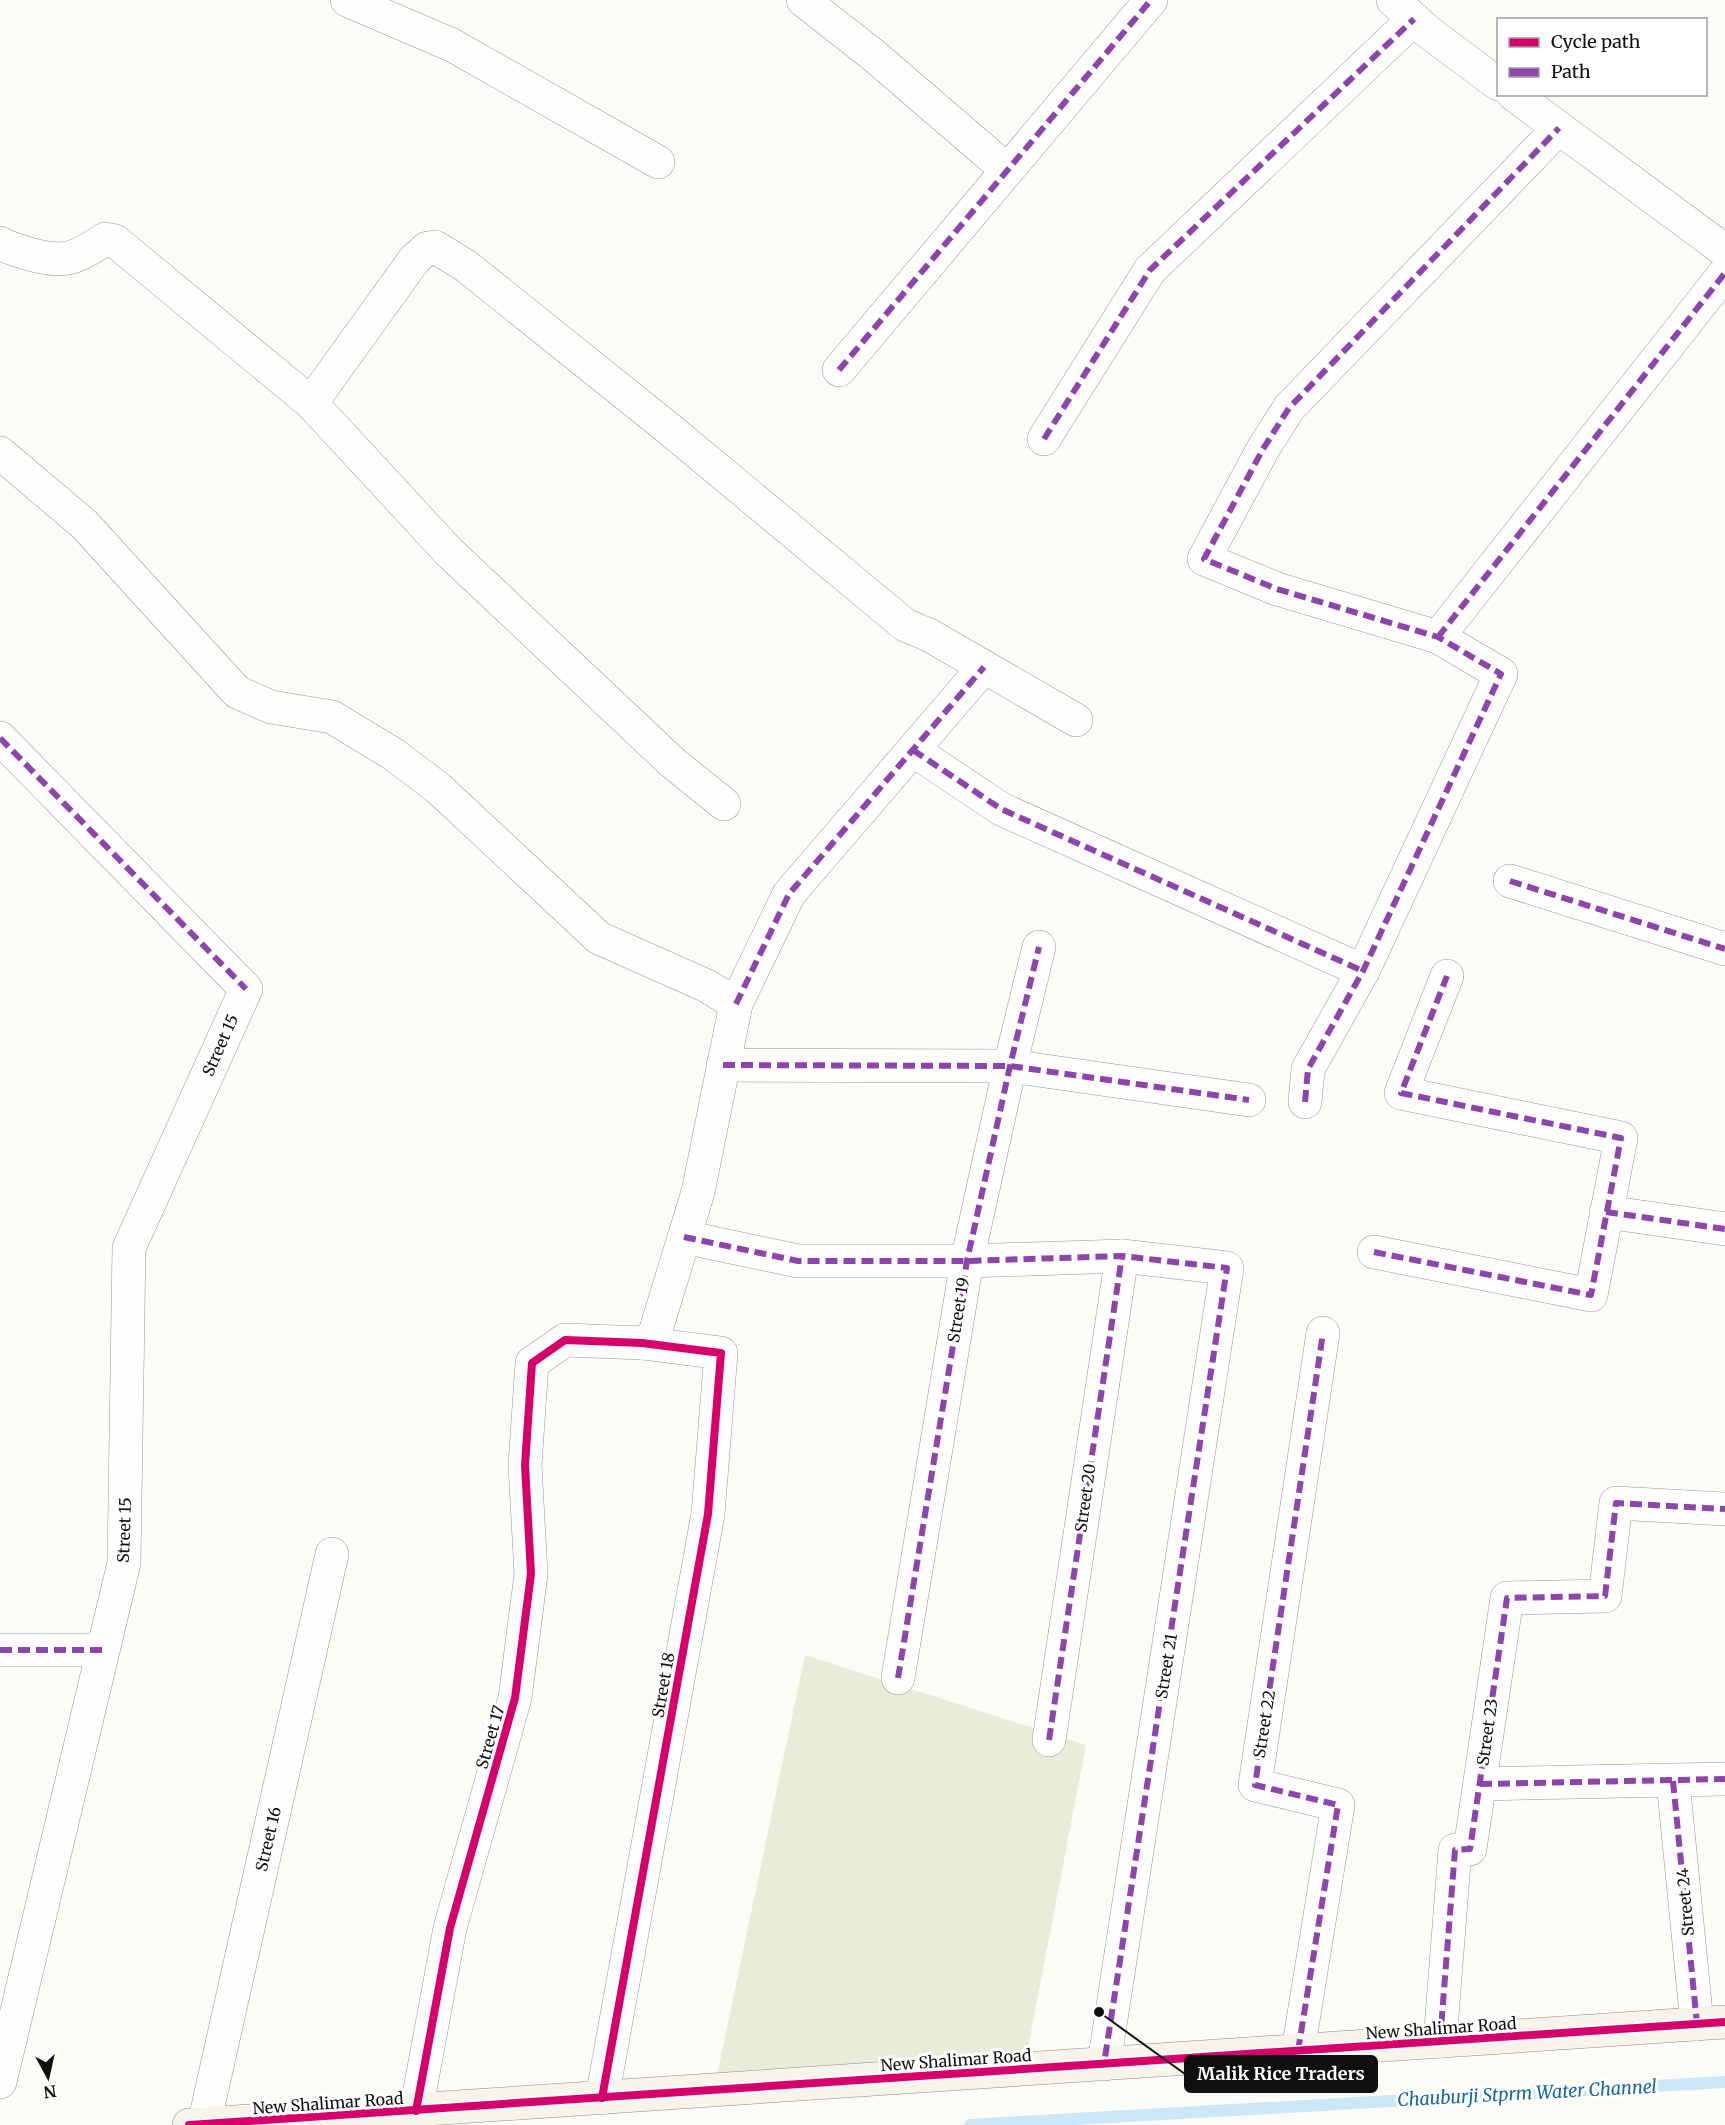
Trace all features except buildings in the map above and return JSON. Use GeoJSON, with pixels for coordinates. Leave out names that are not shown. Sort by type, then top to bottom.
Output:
{"type":"FeatureCollection","features":[{"type":"Feature","properties":{"kind":"street"},"geometry":{"type":"LineString","coordinates":[[347,0],[452,45],[658,162]]}},
{"type":"Feature","properties":{"kind":"street"},"geometry":{"type":"LineString","coordinates":[[803,0],[872,54],[1007,170]]}},
{"type":"Feature","properties":{"kind":"street"},"geometry":{"type":"LineString","coordinates":[[839,370],[1150,0]]}},
{"type":"Feature","properties":{"kind":"street"},"geometry":{"type":"LineString","coordinates":[[1044,439],[1150,270],[1404,9],[1427,31],[1497,83]]}},
{"type":"Feature","properties":{"kind":"street"},"geometry":{"type":"LineString","coordinates":[[1516,96],[1725,249]]}},
{"type":"Feature","properties":{"kind":"street"},"geometry":{"type":"LineString","coordinates":[[1305,1102],[1308,1069],[1363,972],[1501,674],[1438,637],[1277,589],[1204,559],[1263,448],[1289,408],[1558,128]]}},
{"type":"Feature","properties":{"kind":"street"},"geometry":{"type":"LineString","coordinates":[[0,243],[45,259],[60,260],[84,253],[105,239],[115,241],[311,403],[449,552],[672,762],[724,804]]}},
{"type":"Feature","properties":{"kind":"street"},"geometry":{"type":"LineString","coordinates":[[311,403],[414,260],[428,248],[435,247],[466,266],[506,296],[905,626],[929,635],[1076,720]]}},
{"type":"Feature","properties":{"kind":"street"},"geometry":{"type":"LineString","coordinates":[[1438,637],[1725,273]]}},
{"type":"Feature","properties":{"kind":"street"},"geometry":{"type":"LineString","coordinates":[[0,453],[84,524],[237,692],[271,707],[332,717],[393,754],[438,788],[599,938],[707,986],[736,1004]]}},
{"type":"Feature","properties":{"kind":"street"},"geometry":{"type":"LineString","coordinates":[[642,1343],[654,1336],[698,1192],[736,1004],[789,894],[984,667]]}},
{"type":"Feature","properties":{"kind":"street","name":"Street 15"},"geometry":{"type":"LineString","coordinates":[[0,738],[246,988],[129,1248],[124,1563],[0,2082]]}},
{"type":"Feature","properties":{"kind":"street"},"geometry":{"type":"LineString","coordinates":[[913,750],[1001,809],[1363,972]]}},
{"type":"Feature","properties":{"kind":"street"},"geometry":{"type":"LineString","coordinates":[[1510,880],[1725,949]]}},
{"type":"Feature","properties":{"kind":"street","name":"Street 19"},"geometry":{"type":"LineString","coordinates":[[897,1678],[967,1260],[1010,1066],[1040,947]]}},
{"type":"Feature","properties":{"kind":"street"},"geometry":{"type":"LineString","coordinates":[[1374,1252],[1591,1295],[1621,1138],[1401,1093],[1447,976]]}},
{"type":"Feature","properties":{"kind":"street"},"geometry":{"type":"LineString","coordinates":[[723,1065],[1010,1066],[1249,1100]]}},
{"type":"Feature","properties":{"kind":"street"},"geometry":{"type":"LineString","coordinates":[[1606,1212],[1725,1229]]}},
{"type":"Feature","properties":{"kind":"street"},"geometry":{"type":"LineString","coordinates":[[684,1236],[798,1261],[1122,1256]]}},
{"type":"Feature","properties":{"kind":"street","name":"Street 21"},"geometry":{"type":"LineString","coordinates":[[1104,2064],[1227,1268],[1122,1256]]}},
{"type":"Feature","properties":{"kind":"street","name":"Street 20"},"geometry":{"type":"LineString","coordinates":[[1049,1740],[1122,1256]]}},
{"type":"Feature","properties":{"kind":"street","name":"Street 22"},"geometry":{"type":"LineString","coordinates":[[1298,2050],[1338,1805],[1255,1785],[1323,1333]]}},
{"type":"Feature","properties":{"kind":"street","name":"Street 17"},"geometry":{"type":"LineString","coordinates":[[416,2111],[450,1928],[515,1698],[531,1574],[525,1465],[532,1363],[565,1340],[642,1343]]}},
{"type":"Feature","properties":{"kind":"street","name":"Street 18"},"geometry":{"type":"LineString","coordinates":[[602,2098],[708,1514],[721,1353],[642,1343]]}},
{"type":"Feature","properties":{"kind":"street","name":"Street 23"},"geometry":{"type":"LineString","coordinates":[[1440,2041],[1455,1850],[1470,1849],[1507,1598],[1605,1596],[1616,1503],[1725,1509]]}},
{"type":"Feature","properties":{"kind":"street","name":"Street 16"},"geometry":{"type":"LineString","coordinates":[[197,2125],[332,1554]]}},
{"type":"Feature","properties":{"kind":"street"},"geometry":{"type":"LineString","coordinates":[[0,1650],[103,1650]]}},
{"type":"Feature","properties":{"kind":"street"},"geometry":{"type":"LineString","coordinates":[[1480,1784],[1725,1779]]}},
{"type":"Feature","properties":{"kind":"street","name":"Street 24"},"geometry":{"type":"LineString","coordinates":[[1673,1781],[1711,2023]]}},
{"type":"Feature","properties":{"kind":"street","name":"New Shalimar Road"},"geometry":{"type":"LineString","coordinates":[[197,2125],[1711,2023]]}},
{"type":"Feature","properties":{"kind":"green space"},"geometry":{"type":"Polygon","coordinates":[[[805,1655],[1086,1745],[1024,2069],[714,2090],[805,1655]]]}},
{"type":"Feature","properties":{"kind":"waterway","name":"Chauburji Stprm Water Channel"},"geometry":{"type":"LineString","coordinates":[[970,2125],[1725,2082]]}},
{"type":"Feature","properties":{"kind":"marked path"},"geometry":{"type":"LineString","coordinates":[[839,370],[1151,0]]}},
{"type":"Feature","properties":{"kind":"marked path"},"geometry":{"type":"LineString","coordinates":[[1044,439],[1150,270],[1414,19]]}},
{"type":"Feature","properties":{"kind":"marked path"},"geometry":{"type":"LineString","coordinates":[[1305,1102],[1308,1069],[1363,971],[1501,674],[1438,637],[1277,589],[1204,559],[1263,449],[1289,408],[1559,128]]}},
{"type":"Feature","properties":{"kind":"marked path"},"geometry":{"type":"LineString","coordinates":[[1438,637],[1725,273]]}},
{"type":"Feature","properties":{"kind":"marked path"},"geometry":{"type":"LineString","coordinates":[[736,1004],[789,894],[984,667]]}},
{"type":"Feature","properties":{"kind":"marked path"},"geometry":{"type":"LineString","coordinates":[[0,738],[246,989]]}},
{"type":"Feature","properties":{"kind":"marked path"},"geometry":{"type":"LineString","coordinates":[[913,750],[1001,809],[1363,971]]}},
{"type":"Feature","properties":{"kind":"marked path"},"geometry":{"type":"LineString","coordinates":[[1510,881],[1725,949]]}},
{"type":"Feature","properties":{"kind":"marked path"},"geometry":{"type":"LineString","coordinates":[[898,1678],[967,1261],[1039,947]]}},
{"type":"Feature","properties":{"kind":"marked path"},"geometry":{"type":"LineString","coordinates":[[1374,1252],[1591,1295],[1621,1138],[1401,1093],[1447,976]]}},
{"type":"Feature","properties":{"kind":"marked path"},"geometry":{"type":"LineString","coordinates":[[723,1065],[1010,1066],[1249,1100]]}},
{"type":"Feature","properties":{"kind":"marked path"},"geometry":{"type":"LineString","coordinates":[[1606,1212],[1725,1229]]}},
{"type":"Feature","properties":{"kind":"marked path"},"geometry":{"type":"LineString","coordinates":[[684,1237],[798,1261],[967,1261],[1122,1256],[1227,1268],[1104,2064]]}},
{"type":"Feature","properties":{"kind":"marked path"},"geometry":{"type":"LineString","coordinates":[[1049,1740],[1122,1256]]}},
{"type":"Feature","properties":{"kind":"marked path"},"geometry":{"type":"LineString","coordinates":[[1298,2051],[1338,1805],[1255,1785],[1323,1333]]}},
{"type":"Feature","properties":{"kind":"marked path"},"geometry":{"type":"LineString","coordinates":[[1440,2041],[1455,1850],[1470,1849],[1507,1598],[1605,1596],[1616,1503],[1725,1509]]}},
{"type":"Feature","properties":{"kind":"marked path"},"geometry":{"type":"LineString","coordinates":[[0,1650],[103,1650]]}},
{"type":"Feature","properties":{"kind":"marked path"},"geometry":{"type":"LineString","coordinates":[[1480,1784],[1725,1779]]}},
{"type":"Feature","properties":{"kind":"marked path"},"geometry":{"type":"LineString","coordinates":[[1673,1781],[1697,2024]]}},
{"type":"Feature","properties":{"kind":"cycle path"},"geometry":{"type":"LineString","coordinates":[[416,2111],[450,1928],[515,1698],[531,1574],[525,1465],[532,1363],[565,1340],[642,1343],[721,1353],[708,1514],[602,2098]]}},
{"type":"Feature","properties":{"kind":"cycle path"},"geometry":{"type":"LineString","coordinates":[[189,2125],[1725,2022]]}},
{"type":"Feature","properties":{"kind":"place","name":"Malik Rice Traders"},"geometry":{"type":"Point","coordinates":[1099,2012]}}]}
